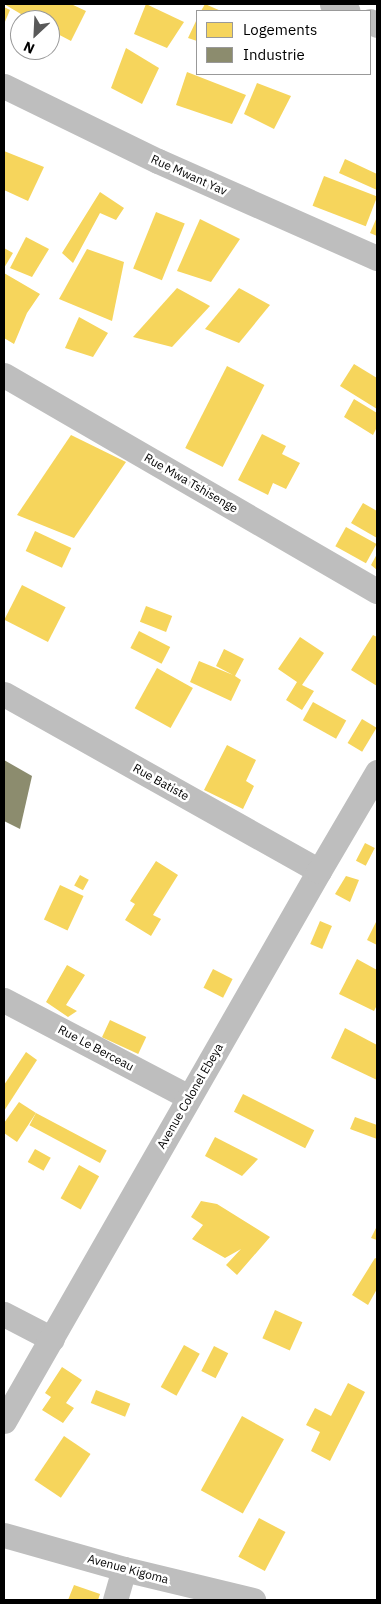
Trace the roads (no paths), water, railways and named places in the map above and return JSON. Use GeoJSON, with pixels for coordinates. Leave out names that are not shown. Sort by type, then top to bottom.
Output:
{"type":"FeatureCollection","features":[{"type":"Feature","properties":{"kind":"street"},"geometry":{"type":"LineString","coordinates":[[332,4],[346,10]]}},
{"type":"Feature","properties":{"kind":"street","name":"Rue Mwant Yav"},"geometry":{"type":"LineString","coordinates":[[4,86],[158,161],[377,258]]}},
{"type":"Feature","properties":{"kind":"street","name":"Rue Mwa Tshisenge"},"geometry":{"type":"LineString","coordinates":[[4,376],[377,591]]}},
{"type":"Feature","properties":{"kind":"street","name":"Rue Batiste"},"geometry":{"type":"LineString","coordinates":[[4,694],[318,870]]}},
{"type":"Feature","properties":{"kind":"street","name":"Avenue Colonel Ebeya"},"geometry":{"type":"LineString","coordinates":[[4,1420],[52,1339],[318,870],[377,772]]}},
{"type":"Feature","properties":{"kind":"street","name":"Rue Le Berceau"},"geometry":{"type":"LineString","coordinates":[[4,1000],[189,1097]]}},
{"type":"Feature","properties":{"kind":"street"},"geometry":{"type":"LineString","coordinates":[[4,1314],[52,1339]]}},
{"type":"Feature","properties":{"kind":"street","name":"Avenue Kigoma"},"geometry":{"type":"LineString","coordinates":[[4,1535],[124,1569],[253,1600]]}},
{"type":"Feature","properties":{"kind":"street"},"geometry":{"type":"LineString","coordinates":[[115,1600],[124,1569]]}}]}
